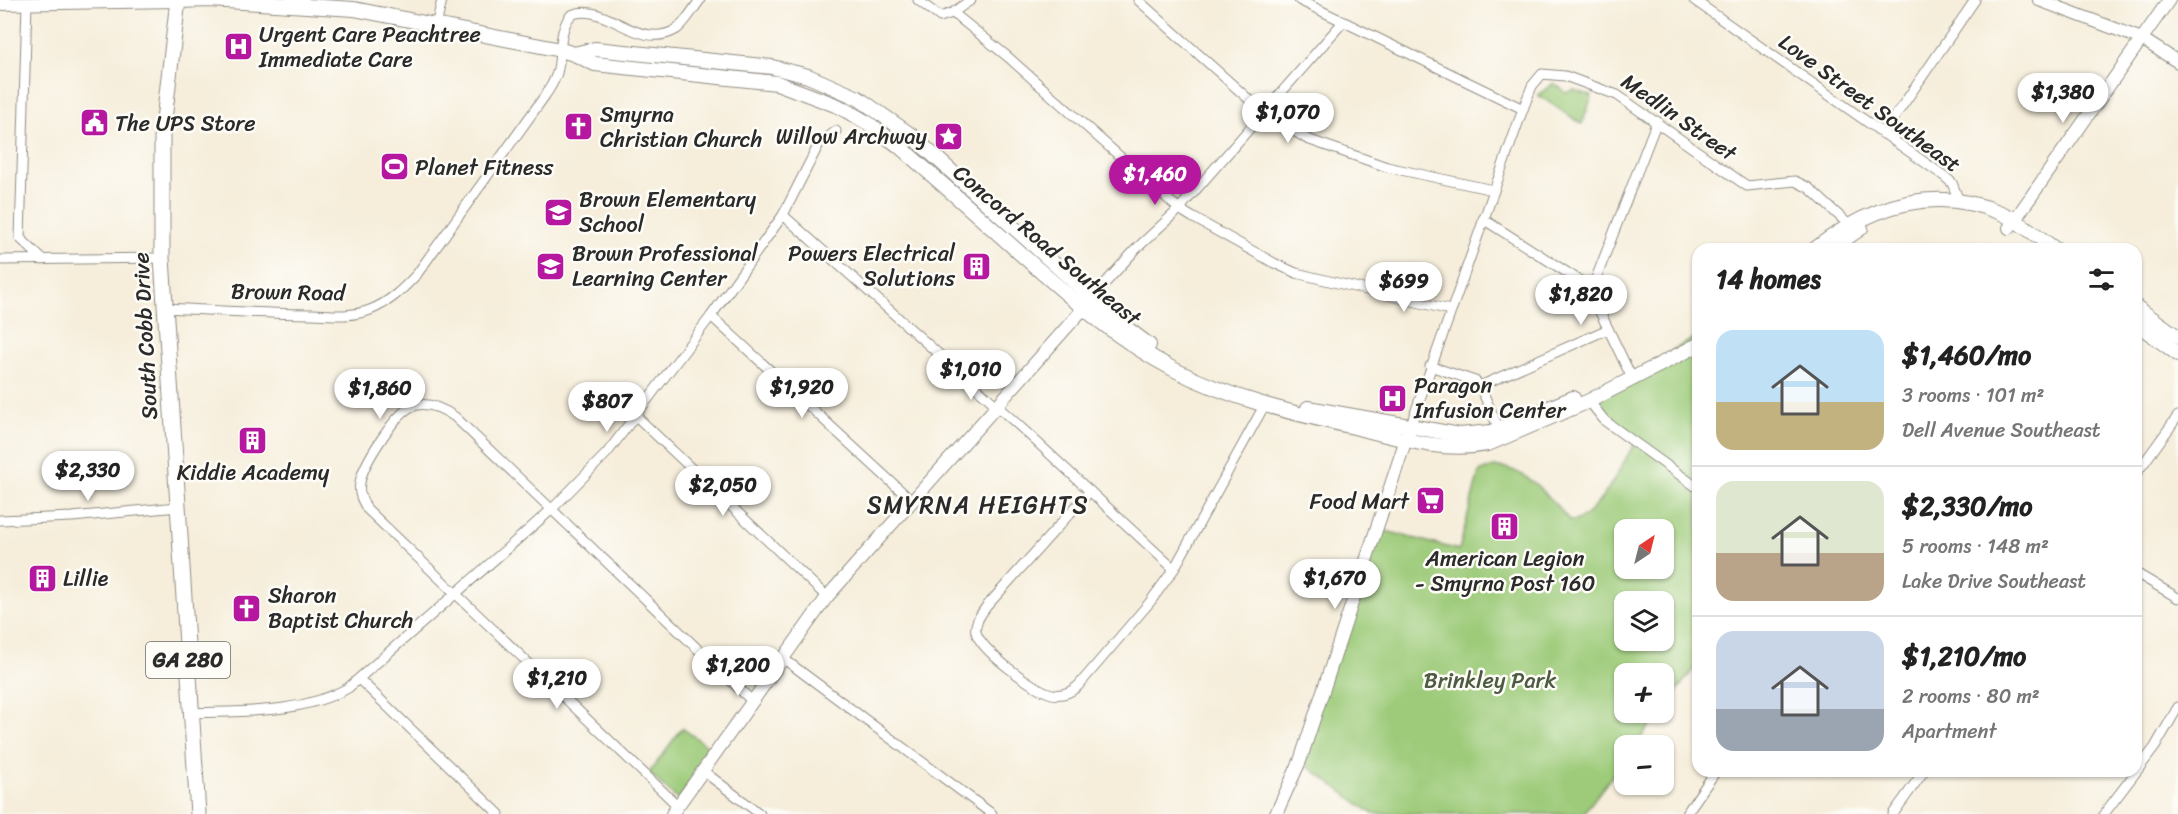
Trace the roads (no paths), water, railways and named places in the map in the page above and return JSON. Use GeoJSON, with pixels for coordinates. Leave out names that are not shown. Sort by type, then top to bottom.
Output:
{"type":"FeatureCollection","features":[{"type":"Feature","properties":{"kind":"main road","name":"Concord Road Southeast"},"geometry":{"type":"LineString","coordinates":[[178,1],[342,7],[568,52],[595,64],[777,83],[837,106],[868,123],[900,146],[1083,309],[1130,344],[1174,369],[1264,406],[1409,433],[1460,435],[1499,429],[1629,372],[1692,337]]}},
{"type":"Feature","properties":{"kind":"main road","name":"South Cobb Drive"},"geometry":{"type":"LineString","coordinates":[[178,1],[162,137],[162,258],[198,814]]}},
{"type":"Feature","properties":{"kind":"main road","name":"Concord Road Southeast"},"geometry":{"type":"LineString","coordinates":[[568,52],[595,49],[758,65],[808,76],[845,91],[872,106],[911,135],[1143,342],[1217,380],[1292,404],[1456,447],[1488,444],[1589,401],[1692,348]]}},
{"type":"Feature","properties":{"kind":"main road"},"geometry":{"type":"LineString","coordinates":[[1823,243],[1848,224],[1873,213],[1911,202],[1959,201],[1985,207],[2045,243]]}},
{"type":"Feature","properties":{"kind":"main road"},"geometry":{"type":"LineString","coordinates":[[1840,243],[1869,223],[1907,212],[1929,209],[1956,209],[2012,224],[2033,243]]}},
{"type":"Feature","properties":{"kind":"main road"},"geometry":{"type":"LineString","coordinates":[[2142,311],[2178,337]]}},
{"type":"Feature","properties":{"kind":"main road"},"geometry":{"type":"LineString","coordinates":[[2142,327],[2178,354]]}},
{"type":"Feature","properties":{"kind":"street"},"geometry":{"type":"LineString","coordinates":[[436,26],[442,0]]}},
{"type":"Feature","properties":{"kind":"street"},"geometry":{"type":"LineString","coordinates":[[618,11],[646,31],[664,34],[680,26],[700,0]]}},
{"type":"Feature","properties":{"kind":"street"},"geometry":{"type":"LineString","coordinates":[[918,0],[940,17],[952,13],[971,0]]}},
{"type":"Feature","properties":{"kind":"street"},"geometry":{"type":"LineString","coordinates":[[1138,0],[1263,112],[1307,139],[1387,167],[1493,190]]}},
{"type":"Feature","properties":{"kind":"street"},"geometry":{"type":"LineString","coordinates":[[1299,0],[1523,109]]}},
{"type":"Feature","properties":{"kind":"street","name":"Love Street Southeast"},"geometry":{"type":"LineString","coordinates":[[1694,0],[1952,183],[1959,201]]}},
{"type":"Feature","properties":{"kind":"street"},"geometry":{"type":"LineString","coordinates":[[1883,134],[1975,0]]}},
{"type":"Feature","properties":{"kind":"street"},"geometry":{"type":"LineString","coordinates":[[2038,0],[2142,39],[2178,62]]}},
{"type":"Feature","properties":{"kind":"street"},"geometry":{"type":"LineString","coordinates":[[2012,224],[2169,0]]}},
{"type":"Feature","properties":{"kind":"street","name":"Concord Road Southeast"},"geometry":{"type":"LineString","coordinates":[[0,4],[178,1]]}},
{"type":"Feature","properties":{"kind":"street"},"geometry":{"type":"LineString","coordinates":[[27,3],[20,238],[43,260]]}},
{"type":"Feature","properties":{"kind":"street","name":"Brown Road"},"geometry":{"type":"LineString","coordinates":[[165,308],[259,315],[334,315],[369,310],[392,299],[417,274],[544,97],[568,52],[564,28],[571,14],[586,4],[596,3]]}},
{"type":"Feature","properties":{"kind":"street"},"geometry":{"type":"LineString","coordinates":[[952,13],[1008,57],[1179,209],[1296,273],[1450,310]]}},
{"type":"Feature","properties":{"kind":"street"},"geometry":{"type":"LineString","coordinates":[[753,702],[446,411],[423,404],[412,406],[401,414],[365,467],[360,482],[359,492],[373,515],[675,810],[703,771],[753,702],[784,659],[827,597],[1136,249],[1179,209],[1343,22]]}},
{"type":"Feature","properties":{"kind":"street","name":"Medlin Street"},"geometry":{"type":"LineString","coordinates":[[1409,433],[1430,366],[1523,109],[1536,80],[1542,74],[1600,87],[1630,102],[1742,184],[1757,187],[1795,181],[1809,188],[1848,224]]}},
{"type":"Feature","properties":{"kind":"street"},"geometry":{"type":"LineString","coordinates":[[1586,283],[1595,281],[1601,272],[1657,121]]}},
{"type":"Feature","properties":{"kind":"street"},"geometry":{"type":"LineString","coordinates":[[191,713],[278,709],[310,703],[337,694],[360,680],[455,593],[551,510],[597,466],[636,416],[783,215],[819,144],[836,131]]}},
{"type":"Feature","properties":{"kind":"street"},"geometry":{"type":"LineString","coordinates":[[783,215],[997,406],[1174,569]]}},
{"type":"Feature","properties":{"kind":"street"},"geometry":{"type":"LineString","coordinates":[[1483,219],[1586,283],[1629,372]]}},
{"type":"Feature","properties":{"kind":"street"},"geometry":{"type":"LineString","coordinates":[[0,260],[162,258]]}},
{"type":"Feature","properties":{"kind":"street"},"geometry":{"type":"LineString","coordinates":[[711,316],[912,501]]}},
{"type":"Feature","properties":{"kind":"street"},"geometry":{"type":"LineString","coordinates":[[1480,386],[1608,329]]}},
{"type":"Feature","properties":{"kind":"street"},"geometry":{"type":"LineString","coordinates":[[1430,366],[1475,381],[1480,386],[1499,429]]}},
{"type":"Feature","properties":{"kind":"street"},"geometry":{"type":"LineString","coordinates":[[1589,401],[1605,421],[1692,484]]}},
{"type":"Feature","properties":{"kind":"street"},"geometry":{"type":"LineString","coordinates":[[1090,491],[980,616],[975,630],[985,646],[1021,677],[1044,692],[1054,695],[1072,692],[1140,614],[1174,569],[1264,406]]}},
{"type":"Feature","properties":{"kind":"street"},"geometry":{"type":"LineString","coordinates":[[636,416],[827,597]]}},
{"type":"Feature","properties":{"kind":"street"},"geometry":{"type":"LineString","coordinates":[[2142,466],[2178,416]]}},
{"type":"Feature","properties":{"kind":"street"},"geometry":{"type":"LineString","coordinates":[[1276,814],[1300,761],[1409,433]]}},
{"type":"Feature","properties":{"kind":"street"},"geometry":{"type":"LineString","coordinates":[[0,520],[72,517],[178,507]]}},
{"type":"Feature","properties":{"kind":"street"},"geometry":{"type":"LineString","coordinates":[[2142,577],[2178,598]]}},
{"type":"Feature","properties":{"kind":"street"},"geometry":{"type":"LineString","coordinates":[[784,659],[992,814]]}},
{"type":"Feature","properties":{"kind":"street"},"geometry":{"type":"LineString","coordinates":[[360,680],[499,814]]}},
{"type":"Feature","properties":{"kind":"street"},"geometry":{"type":"LineString","coordinates":[[2142,764],[2155,747],[2178,707]]}},
{"type":"Feature","properties":{"kind":"street"},"geometry":{"type":"LineString","coordinates":[[703,771],[760,814]]}},
{"type":"Feature","properties":{"kind":"street"},"geometry":{"type":"LineString","coordinates":[[1686,814],[1712,777]]}},
{"type":"Feature","properties":{"kind":"street"},"geometry":{"type":"LineString","coordinates":[[1898,812],[1920,777]]}},
{"type":"Feature","properties":{"kind":"street"},"geometry":{"type":"LineString","coordinates":[[2104,814],[2132,777]]}},
{"type":"Feature","properties":{"kind":"place","name":"Urgent Care Peachtree Immediate Care"},"geometry":{"type":"Point","coordinates":[238,47]}},
{"type":"Feature","properties":{"kind":"place","name":"The UPS Store"},"geometry":{"type":"Point","coordinates":[94,123]}},
{"type":"Feature","properties":{"kind":"place","name":"Smyrna Christian Church"},"geometry":{"type":"Point","coordinates":[579,127]}},
{"type":"Feature","properties":{"kind":"place","name":"Willow Archway"},"geometry":{"type":"Point","coordinates":[948,136]}},
{"type":"Feature","properties":{"kind":"place","name":"Planet Fitness"},"geometry":{"type":"Point","coordinates":[394,167]}},
{"type":"Feature","properties":{"kind":"place","name":"Brown Elementary School"},"geometry":{"type":"Point","coordinates":[558,212]}},
{"type":"Feature","properties":{"kind":"place","name":"Brown Professional Learning Center"},"geometry":{"type":"Point","coordinates":[551,266]}},
{"type":"Feature","properties":{"kind":"place","name":"Powers Electrical Solutions"},"geometry":{"type":"Point","coordinates":[976,266]}},
{"type":"Feature","properties":{"kind":"place","name":"Paragon Infusion Center"},"geometry":{"type":"Point","coordinates":[1393,398]}},
{"type":"Feature","properties":{"kind":"place","name":"Kiddie Academy"},"geometry":{"type":"Point","coordinates":[253,440]}},
{"type":"Feature","properties":{"kind":"place","name":"Food Mart"},"geometry":{"type":"Point","coordinates":[1430,501]}},
{"type":"Feature","properties":{"kind":"place","name":"American Legion - Smyrna Post 160"},"geometry":{"type":"Point","coordinates":[1505,526]}},
{"type":"Feature","properties":{"kind":"place","name":"Lillie"},"geometry":{"type":"Point","coordinates":[42,578]}},
{"type":"Feature","properties":{"kind":"place","name":"Sharon Baptist Church"},"geometry":{"type":"Point","coordinates":[247,608]}},
{"type":"Feature","properties":{"kind":"district","name":"SMYRNA HEIGHTS"},"geometry":{"type":"Point","coordinates":[978,505]}},
{"type":"Feature","properties":{"kind":"park label","name":"Brinkley Park"},"geometry":{"type":"Point","coordinates":[1490,680]}}]}
